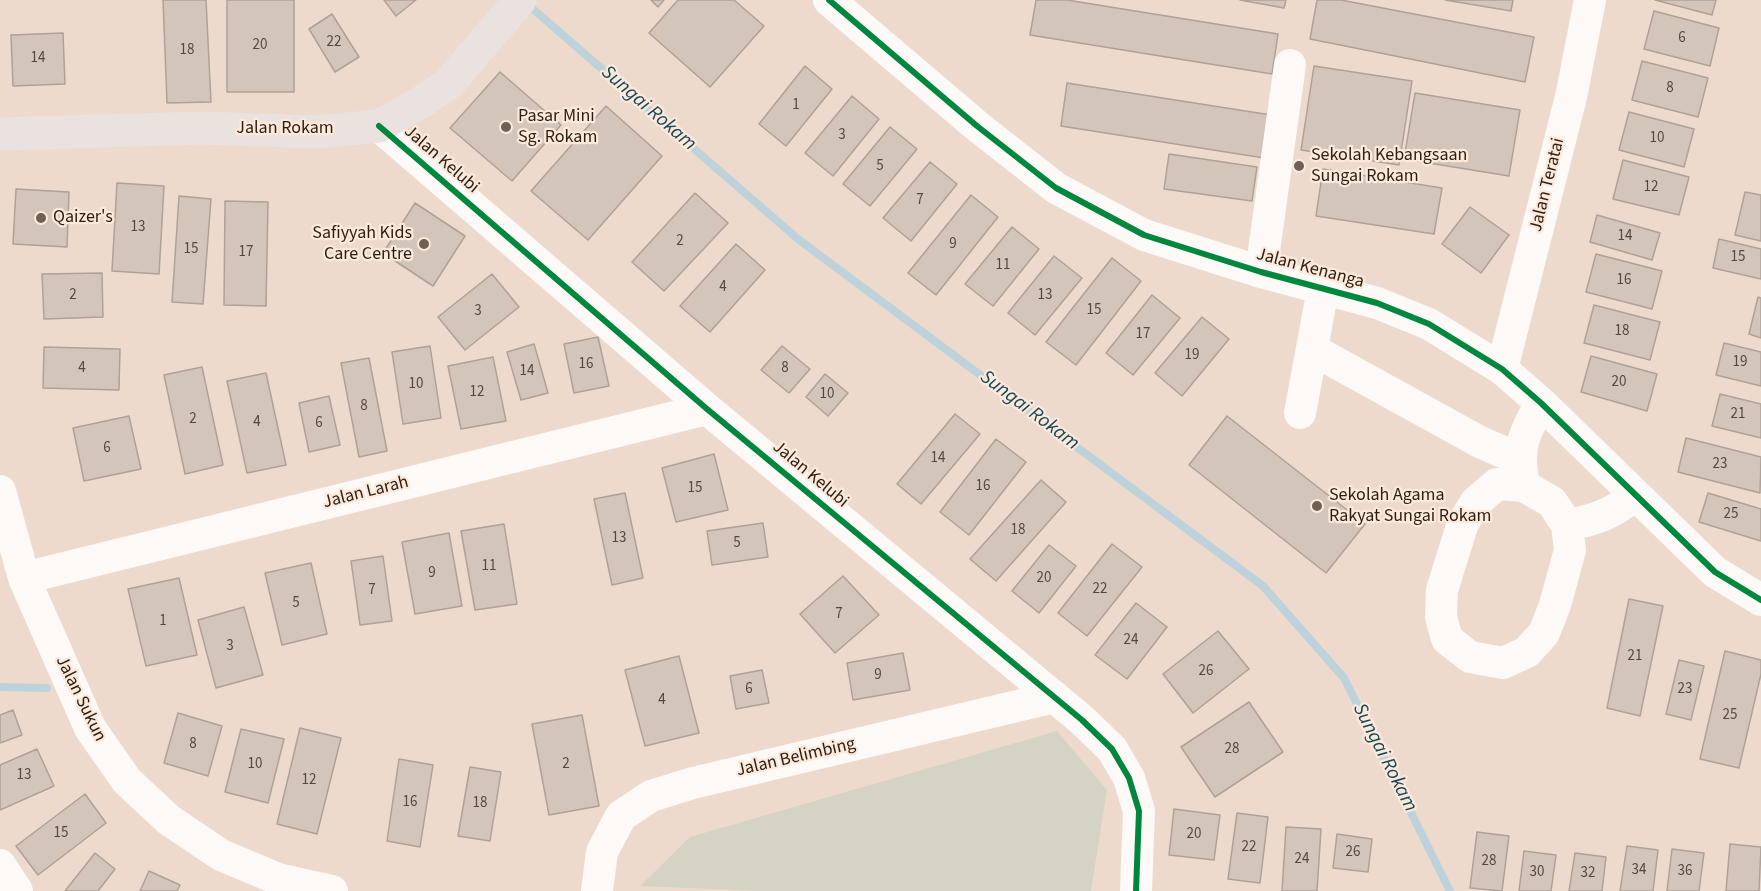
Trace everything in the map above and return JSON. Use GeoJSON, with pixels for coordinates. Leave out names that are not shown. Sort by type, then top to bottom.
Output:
{"type":"FeatureCollection","features":[{"type":"Feature","properties":{"kind":"main road","name":"Jalan Rokam"},"geometry":{"type":"LineString","coordinates":[[0,134],[203,128],[318,132],[379,126],[449,83],[520,0]]}},
{"type":"Feature","properties":{"kind":"street","name":"Jalan Kenanga"},"geometry":{"type":"LineString","coordinates":[[829,0],[977,126],[1056,188],[1144,235],[1261,272],[1377,303],[1429,324],[1502,369],[1714,572],[1761,600]]}},
{"type":"Feature","properties":{"kind":"street","name":"Jalan Teratai"},"geometry":{"type":"LineString","coordinates":[[1502,369],[1570,97],[1590,0]]}},
{"type":"Feature","properties":{"kind":"street"},"geometry":{"type":"LineString","coordinates":[[1261,272],[1290,65]]}},
{"type":"Feature","properties":{"kind":"street","name":"Jalan Kelubi"},"geometry":{"type":"LineString","coordinates":[[379,126],[707,409],[1054,697],[1112,749],[1129,778],[1139,811],[1137,891]]}},
{"type":"Feature","properties":{"kind":"street"},"geometry":{"type":"LineString","coordinates":[[1300,412],[1323,289]]}},
{"type":"Feature","properties":{"kind":"street"},"geometry":{"type":"LineString","coordinates":[[1313,350],[1480,442],[1522,473],[1552,502],[1567,525],[1570,550],[1555,605],[1544,633],[1527,652],[1503,663],[1470,657],[1447,639],[1441,617],[1443,590],[1463,523],[1476,502],[1497,484],[1522,473]]}},
{"type":"Feature","properties":{"kind":"street"},"geometry":{"type":"LineString","coordinates":[[1522,473],[1525,432],[1541,404]]}},
{"type":"Feature","properties":{"kind":"street","name":"Jalan Larah"},"geometry":{"type":"LineString","coordinates":[[24,578],[707,409]]}},
{"type":"Feature","properties":{"kind":"street","name":"Jalan Sukun"},"geometry":{"type":"LineString","coordinates":[[0,491],[24,578],[90,728],[127,781],[169,820],[222,855],[278,879],[332,891]]}},
{"type":"Feature","properties":{"kind":"street"},"geometry":{"type":"LineString","coordinates":[[1567,525],[1592,521],[1617,510],[1635,495]]}},
{"type":"Feature","properties":{"kind":"street","name":"Jalan Belimbing"},"geometry":{"type":"LineString","coordinates":[[597,891],[602,852],[621,816],[651,796],[693,783],[1054,697]]}},
{"type":"Feature","properties":{"kind":"street"},"geometry":{"type":"LineString","coordinates":[[0,866],[17,891]]}},
{"type":"Feature","properties":{"kind":"shaded area"},"geometry":{"type":"Polygon","coordinates":[[[1057,731],[1107,790],[1091,891],[756,891],[640,886],[690,837],[1057,731]]]}},
{"type":"Feature","properties":{"kind":"building"},"geometry":{"type":"Polygon","coordinates":[[[163,0],[206,0],[211,102],[167,103],[163,0]]]}},
{"type":"Feature","properties":{"kind":"building"},"geometry":{"type":"Polygon","coordinates":[[[227,0],[294,0],[294,92],[227,92],[227,0]]]}},
{"type":"Feature","properties":{"kind":"building"},"geometry":{"type":"Polygon","coordinates":[[[384,0],[416,0],[396,16],[384,0]]]}},
{"type":"Feature","properties":{"kind":"building"},"geometry":{"type":"Polygon","coordinates":[[[651,0],[664,0],[658,7],[651,0]]]}},
{"type":"Feature","properties":{"kind":"building"},"geometry":{"type":"Polygon","coordinates":[[[678,0],[734,0],[764,26],[710,87],[649,33],[678,0]]]}},
{"type":"Feature","properties":{"kind":"building"},"geometry":{"type":"Polygon","coordinates":[[[1036,0],[1067,0],[1278,34],[1272,74],[1030,35],[1036,0]]]}},
{"type":"Feature","properties":{"kind":"building"},"geometry":{"type":"Polygon","coordinates":[[[1240,0],[1286,0],[1284,8],[1240,0]]]}},
{"type":"Feature","properties":{"kind":"building"},"geometry":{"type":"Polygon","coordinates":[[[1317,0],[1341,0],[1534,37],[1525,82],[1310,39],[1317,0]]]}},
{"type":"Feature","properties":{"kind":"building"},"geometry":{"type":"Polygon","coordinates":[[[1445,0],[1513,0],[1511,11],[1445,0]]]}},
{"type":"Feature","properties":{"kind":"building"},"geometry":{"type":"Polygon","coordinates":[[[1655,0],[1716,0],[1712,15],[1655,0]]]}},
{"type":"Feature","properties":{"kind":"building"},"geometry":{"type":"Polygon","coordinates":[[[1654,11],[1719,28],[1710,66],[1644,49],[1654,11]]]}},
{"type":"Feature","properties":{"kind":"building"},"geometry":{"type":"Polygon","coordinates":[[[332,14],[359,57],[335,72],[309,29],[332,14]]]}},
{"type":"Feature","properties":{"kind":"building"},"geometry":{"type":"Polygon","coordinates":[[[63,33],[65,84],[13,86],[11,35],[63,33]]]}},
{"type":"Feature","properties":{"kind":"building"},"geometry":{"type":"Polygon","coordinates":[[[1642,61],[1708,78],[1698,117],[1632,100],[1642,61]]]}},
{"type":"Feature","properties":{"kind":"building"},"geometry":{"type":"Polygon","coordinates":[[[805,66],[832,89],[786,146],[759,124],[805,66]]]}},
{"type":"Feature","properties":{"kind":"building"},"geometry":{"type":"Polygon","coordinates":[[[1314,66],[1412,81],[1399,165],[1301,150],[1314,66]]]}},
{"type":"Feature","properties":{"kind":"building","name":"Pasar Mini Sg. Rokam"},"geometry":{"type":"Polygon","coordinates":[[[500,72],[561,125],[512,181],[450,128],[500,72]]]}},
{"type":"Feature","properties":{"kind":"building"},"geometry":{"type":"Polygon","coordinates":[[[1067,83],[1271,115],[1264,158],[1061,126],[1067,83]]]}},
{"type":"Feature","properties":{"kind":"building"},"geometry":{"type":"Polygon","coordinates":[[[1415,93],[1520,110],[1509,176],[1404,159],[1415,93]]]}},
{"type":"Feature","properties":{"kind":"building"},"geometry":{"type":"Polygon","coordinates":[[[852,96],[879,119],[833,176],[805,153],[852,96]]]}},
{"type":"Feature","properties":{"kind":"building"},"geometry":{"type":"Polygon","coordinates":[[[606,106],[662,156],[588,240],[531,191],[606,106]]]}},
{"type":"Feature","properties":{"kind":"building"},"geometry":{"type":"Polygon","coordinates":[[[1629,112],[1694,129],[1684,167],[1619,150],[1629,112]]]}},
{"type":"Feature","properties":{"kind":"building"},"geometry":{"type":"Polygon","coordinates":[[[890,127],[917,149],[870,206],[843,184],[890,127]]]}},
{"type":"Feature","properties":{"kind":"building"},"geometry":{"type":"Polygon","coordinates":[[[1169,154],[1257,167],[1252,201],[1164,189],[1169,154]]]}},
{"type":"Feature","properties":{"kind":"building"},"geometry":{"type":"Polygon","coordinates":[[[1623,160],[1689,177],[1679,215],[1613,199],[1623,160]]]}},
{"type":"Feature","properties":{"kind":"building"},"geometry":{"type":"Polygon","coordinates":[[[930,162],[957,184],[911,241],[883,218],[930,162]]]}},
{"type":"Feature","properties":{"kind":"building"},"geometry":{"type":"Polygon","coordinates":[[[1323,169],[1442,188],[1434,234],[1316,216],[1323,169]]]}},
{"type":"Feature","properties":{"kind":"building"},"geometry":{"type":"Polygon","coordinates":[[[117,183],[164,186],[159,274],[112,271],[117,183]]]}},
{"type":"Feature","properties":{"kind":"building","name":"Qaizer's"},"geometry":{"type":"Polygon","coordinates":[[[16,189],[69,192],[67,247],[13,244],[16,189]]]}},
{"type":"Feature","properties":{"kind":"building"},"geometry":{"type":"Polygon","coordinates":[[[1745,192],[1761,195],[1761,241],[1735,235],[1745,192]]]}},
{"type":"Feature","properties":{"kind":"building"},"geometry":{"type":"Polygon","coordinates":[[[695,193],[728,223],[664,291],[632,262],[695,193]]]}},
{"type":"Feature","properties":{"kind":"building"},"geometry":{"type":"Polygon","coordinates":[[[971,195],[998,217],[936,295],[908,273],[971,195]]]}},
{"type":"Feature","properties":{"kind":"building"},"geometry":{"type":"Polygon","coordinates":[[[179,196],[211,199],[203,304],[172,302],[179,196]]]}},
{"type":"Feature","properties":{"kind":"building"},"geometry":{"type":"Polygon","coordinates":[[[225,201],[268,202],[266,306],[224,305],[225,201]]]}},
{"type":"Feature","properties":{"kind":"building","name":"Safiyyah Kids Care Centre"},"geometry":{"type":"Polygon","coordinates":[[[415,203],[465,236],[433,286],[383,253],[415,203]]]}},
{"type":"Feature","properties":{"kind":"building"},"geometry":{"type":"Polygon","coordinates":[[[1470,207],[1509,235],[1481,273],[1442,244],[1470,207]]]}},
{"type":"Feature","properties":{"kind":"building"},"geometry":{"type":"Polygon","coordinates":[[[1597,215],[1660,233],[1652,260],[1590,242],[1597,215]]]}},
{"type":"Feature","properties":{"kind":"building"},"geometry":{"type":"Polygon","coordinates":[[[1012,227],[1039,249],[993,306],[965,284],[1012,227]]]}},
{"type":"Feature","properties":{"kind":"building"},"geometry":{"type":"Polygon","coordinates":[[[1719,239],[1761,249],[1761,279],[1713,268],[1719,239]]]}},
{"type":"Feature","properties":{"kind":"building"},"geometry":{"type":"Polygon","coordinates":[[[736,244],[765,270],[710,332],[680,306],[736,244]]]}},
{"type":"Feature","properties":{"kind":"building"},"geometry":{"type":"Polygon","coordinates":[[[1596,254],[1662,271],[1652,309],[1586,292],[1596,254]]]}},
{"type":"Feature","properties":{"kind":"building"},"geometry":{"type":"Polygon","coordinates":[[[1054,256],[1082,278],[1035,335],[1008,313],[1054,256]]]}},
{"type":"Feature","properties":{"kind":"building"},"geometry":{"type":"Polygon","coordinates":[[[1112,258],[1141,281],[1076,365],[1046,342],[1112,258]]]}},
{"type":"Feature","properties":{"kind":"building"},"geometry":{"type":"Polygon","coordinates":[[[102,273],[103,317],[44,319],[42,274],[102,273]]]}},
{"type":"Feature","properties":{"kind":"building"},"geometry":{"type":"Polygon","coordinates":[[[492,274],[519,307],[465,350],[438,317],[492,274]]]}},
{"type":"Feature","properties":{"kind":"building"},"geometry":{"type":"Polygon","coordinates":[[[1152,295],[1180,318],[1133,375],[1106,353],[1152,295]]]}},
{"type":"Feature","properties":{"kind":"building"},"geometry":{"type":"Polygon","coordinates":[[[1758,297],[1761,298],[1761,338],[1749,334],[1758,297]]]}},
{"type":"Feature","properties":{"kind":"building"},"geometry":{"type":"Polygon","coordinates":[[[1594,305],[1660,322],[1650,360],[1584,343],[1594,305]]]}},
{"type":"Feature","properties":{"kind":"building"},"geometry":{"type":"Polygon","coordinates":[[[1202,317],[1229,339],[1182,396],[1155,373],[1202,317]]]}},
{"type":"Feature","properties":{"kind":"building"},"geometry":{"type":"Polygon","coordinates":[[[598,337],[609,386],[574,393],[564,344],[598,337]]]}},
{"type":"Feature","properties":{"kind":"building"},"geometry":{"type":"Polygon","coordinates":[[[1724,343],[1761,352],[1761,386],[1716,375],[1724,343]]]}},
{"type":"Feature","properties":{"kind":"building"},"geometry":{"type":"Polygon","coordinates":[[[534,344],[548,393],[521,400],[507,352],[534,344]]]}},
{"type":"Feature","properties":{"kind":"building"},"geometry":{"type":"Polygon","coordinates":[[[430,346],[441,418],[403,424],[392,352],[430,346]]]}},
{"type":"Feature","properties":{"kind":"building"},"geometry":{"type":"Polygon","coordinates":[[[782,346],[810,369],[789,393],[761,370],[782,346]]]}},
{"type":"Feature","properties":{"kind":"building"},"geometry":{"type":"Polygon","coordinates":[[[44,347],[120,349],[119,390],[43,388],[44,347]]]}},
{"type":"Feature","properties":{"kind":"building"},"geometry":{"type":"Polygon","coordinates":[[[1591,356],[1657,374],[1647,411],[1581,392],[1591,356]]]}},
{"type":"Feature","properties":{"kind":"building"},"geometry":{"type":"Polygon","coordinates":[[[493,357],[506,421],[461,429],[448,366],[493,357]]]}},
{"type":"Feature","properties":{"kind":"building"},"geometry":{"type":"Polygon","coordinates":[[[369,358],[387,451],[359,457],[341,363],[369,358]]]}},
{"type":"Feature","properties":{"kind":"building"},"geometry":{"type":"Polygon","coordinates":[[[202,367],[223,465],[185,474],[164,375],[202,367]]]}},
{"type":"Feature","properties":{"kind":"building"},"geometry":{"type":"Polygon","coordinates":[[[266,373],[286,465],[247,473],[227,381],[266,373]]]}},
{"type":"Feature","properties":{"kind":"building"},"geometry":{"type":"Polygon","coordinates":[[[825,374],[848,393],[828,416],[806,397],[825,374]]]}},
{"type":"Feature","properties":{"kind":"building"},"geometry":{"type":"Polygon","coordinates":[[[1720,394],[1761,404],[1761,438],[1712,426],[1720,394]]]}},
{"type":"Feature","properties":{"kind":"building"},"geometry":{"type":"Polygon","coordinates":[[[329,396],[340,445],[309,452],[299,403],[329,396]]]}},
{"type":"Feature","properties":{"kind":"building"},"geometry":{"type":"Polygon","coordinates":[[[955,414],[980,434],[921,504],[897,484],[955,414]]]}},
{"type":"Feature","properties":{"kind":"building"},"geometry":{"type":"Polygon","coordinates":[[[129,416],[141,469],[84,481],[73,428],[129,416]]]}},
{"type":"Feature","properties":{"kind":"building"},"geometry":{"type":"Polygon","coordinates":[[[1227,416],[1365,524],[1326,573],[1189,465],[1227,416]]]}},
{"type":"Feature","properties":{"kind":"building"},"geometry":{"type":"Polygon","coordinates":[[[1686,438],[1761,457],[1760,493],[1678,472],[1686,438]]]}},
{"type":"Feature","properties":{"kind":"building"},"geometry":{"type":"Polygon","coordinates":[[[996,439],[1026,462],[969,535],[940,512],[996,439]]]}},
{"type":"Feature","properties":{"kind":"building"},"geometry":{"type":"Polygon","coordinates":[[[714,454],[728,510],[676,522],[662,468],[714,454]]]}},
{"type":"Feature","properties":{"kind":"building"},"geometry":{"type":"Polygon","coordinates":[[[1041,480],[1066,502],[996,581],[970,559],[1041,480]]]}},
{"type":"Feature","properties":{"kind":"building"},"geometry":{"type":"Polygon","coordinates":[[[625,493],[643,578],[612,585],[594,499],[625,493]]]}},
{"type":"Feature","properties":{"kind":"building"},"geometry":{"type":"Polygon","coordinates":[[[1708,493],[1761,509],[1761,541],[1699,522],[1708,493]]]}},
{"type":"Feature","properties":{"kind":"building"},"geometry":{"type":"Polygon","coordinates":[[[763,523],[768,557],[712,565],[707,531],[763,523]]]}},
{"type":"Feature","properties":{"kind":"building"},"geometry":{"type":"Polygon","coordinates":[[[504,524],[517,604],[475,610],[461,531],[504,524]]]}},
{"type":"Feature","properties":{"kind":"building"},"geometry":{"type":"Polygon","coordinates":[[[449,533],[462,606],[415,614],[402,542],[449,533]]]}},
{"type":"Feature","properties":{"kind":"building"},"geometry":{"type":"Polygon","coordinates":[[[1112,544],[1142,567],[1087,636],[1058,613],[1112,544]]]}},
{"type":"Feature","properties":{"kind":"building"},"geometry":{"type":"Polygon","coordinates":[[[1049,545],[1076,566],[1039,613],[1012,591],[1049,545]]]}},
{"type":"Feature","properties":{"kind":"building"},"geometry":{"type":"Polygon","coordinates":[[[383,556],[392,621],[360,625],[351,561],[383,556]]]}},
{"type":"Feature","properties":{"kind":"building"},"geometry":{"type":"Polygon","coordinates":[[[311,563],[327,634],[282,645],[265,573],[311,563]]]}},
{"type":"Feature","properties":{"kind":"building"},"geometry":{"type":"Polygon","coordinates":[[[843,576],[879,615],[835,653],[800,614],[843,576]]]}},
{"type":"Feature","properties":{"kind":"building"},"geometry":{"type":"Polygon","coordinates":[[[179,578],[197,655],[146,666],[128,589],[179,578]]]}},
{"type":"Feature","properties":{"kind":"building"},"geometry":{"type":"Polygon","coordinates":[[[1629,599],[1663,606],[1640,716],[1607,708],[1629,599]]]}},
{"type":"Feature","properties":{"kind":"building"},"geometry":{"type":"Polygon","coordinates":[[[1136,603],[1167,627],[1127,679],[1095,655],[1136,603]]]}},
{"type":"Feature","properties":{"kind":"building"},"geometry":{"type":"Polygon","coordinates":[[[244,607],[263,675],[216,688],[198,620],[244,607]]]}},
{"type":"Feature","properties":{"kind":"building"},"geometry":{"type":"Polygon","coordinates":[[[1218,631],[1249,669],[1193,713],[1163,674],[1218,631]]]}},
{"type":"Feature","properties":{"kind":"building"},"geometry":{"type":"Polygon","coordinates":[[[1725,651],[1761,660],[1761,674],[1739,768],[1700,759],[1725,651]]]}},
{"type":"Feature","properties":{"kind":"building"},"geometry":{"type":"Polygon","coordinates":[[[903,653],[910,690],[853,700],[847,663],[903,653]]]}},
{"type":"Feature","properties":{"kind":"building"},"geometry":{"type":"Polygon","coordinates":[[[679,656],[699,733],[645,746],[625,670],[679,656]]]}},
{"type":"Feature","properties":{"kind":"building"},"geometry":{"type":"Polygon","coordinates":[[[1679,660],[1704,666],[1691,720],[1666,714],[1679,660]]]}},
{"type":"Feature","properties":{"kind":"building"},"geometry":{"type":"Polygon","coordinates":[[[762,670],[769,703],[736,709],[730,676],[762,670]]]}},
{"type":"Feature","properties":{"kind":"building"},"geometry":{"type":"Polygon","coordinates":[[[1249,702],[1283,752],[1215,797],[1181,747],[1249,702]]]}},
{"type":"Feature","properties":{"kind":"building"},"geometry":{"type":"Polygon","coordinates":[[[13,710],[22,735],[0,743],[0,715],[13,710]]]}},
{"type":"Feature","properties":{"kind":"building"},"geometry":{"type":"Polygon","coordinates":[[[178,713],[222,726],[208,776],[164,763],[178,713]]]}},
{"type":"Feature","properties":{"kind":"building"},"geometry":{"type":"Polygon","coordinates":[[[582,715],[599,806],[549,815],[532,724],[582,715]]]}},
{"type":"Feature","properties":{"kind":"building"},"geometry":{"type":"Polygon","coordinates":[[[300,728],[341,738],[317,834],[277,824],[300,728]]]}},
{"type":"Feature","properties":{"kind":"building"},"geometry":{"type":"Polygon","coordinates":[[[241,729],[284,739],[268,803],[225,792],[241,729]]]}},
{"type":"Feature","properties":{"kind":"building"},"geometry":{"type":"Polygon","coordinates":[[[37,749],[54,786],[0,810],[0,765],[37,749]]]}},
{"type":"Feature","properties":{"kind":"building"},"geometry":{"type":"Polygon","coordinates":[[[399,759],[433,765],[420,847],[387,841],[399,759]]]}},
{"type":"Feature","properties":{"kind":"building"},"geometry":{"type":"Polygon","coordinates":[[[470,767],[501,772],[490,841],[458,836],[470,767]]]}},
{"type":"Feature","properties":{"kind":"building"},"geometry":{"type":"Polygon","coordinates":[[[85,794],[106,823],[38,875],[16,846],[85,794]]]}},
{"type":"Feature","properties":{"kind":"building"},"geometry":{"type":"Polygon","coordinates":[[[1174,809],[1220,815],[1214,860],[1169,855],[1174,809]]]}},
{"type":"Feature","properties":{"kind":"building"},"geometry":{"type":"Polygon","coordinates":[[[1237,813],[1268,817],[1260,883],[1228,879],[1237,813]]]}},
{"type":"Feature","properties":{"kind":"building"},"geometry":{"type":"Polygon","coordinates":[[[1286,827],[1321,829],[1317,891],[1282,891],[1286,827]]]}},
{"type":"Feature","properties":{"kind":"building"},"geometry":{"type":"Polygon","coordinates":[[[1477,832],[1509,836],[1502,891],[1470,888],[1477,832]]]}},
{"type":"Feature","properties":{"kind":"building"},"geometry":{"type":"Polygon","coordinates":[[[1337,834],[1372,839],[1368,872],[1333,868],[1337,834]]]}},
{"type":"Feature","properties":{"kind":"building"},"geometry":{"type":"Polygon","coordinates":[[[1730,844],[1761,847],[1759,891],[1726,891],[1730,844]]]}},
{"type":"Feature","properties":{"kind":"building"},"geometry":{"type":"Polygon","coordinates":[[[1627,846],[1658,850],[1653,891],[1620,891],[1627,846]]]}},
{"type":"Feature","properties":{"kind":"building"},"geometry":{"type":"Polygon","coordinates":[[[1672,849],[1704,853],[1699,891],[1667,891],[1672,849]]]}},
{"type":"Feature","properties":{"kind":"building"},"geometry":{"type":"Polygon","coordinates":[[[1524,851],[1556,855],[1551,891],[1519,891],[1524,851]]]}},
{"type":"Feature","properties":{"kind":"building"},"geometry":{"type":"Polygon","coordinates":[[[95,853],[115,869],[98,891],[65,891],[95,853]]]}},
{"type":"Feature","properties":{"kind":"building"},"geometry":{"type":"Polygon","coordinates":[[[1575,853],[1606,857],[1602,891],[1569,891],[1575,853]]]}},
{"type":"Feature","properties":{"kind":"building"},"geometry":{"type":"Polygon","coordinates":[[[149,871],[180,885],[177,891],[140,891],[149,871]]]}},
{"type":"Feature","properties":{"kind":"waterway","name":"Sungai Rokam"},"geometry":{"type":"LineString","coordinates":[[526,3],[798,239],[1263,586],[1344,678],[1450,891]]}},
{"type":"Feature","properties":{"kind":"waterway"},"geometry":{"type":"LineString","coordinates":[[0,687],[47,688]]}},
{"type":"Feature","properties":{"kind":"cycle path"},"geometry":{"type":"LineString","coordinates":[[829,0],[977,126],[1056,188],[1144,235],[1261,272],[1377,303],[1429,324],[1502,369],[1541,403],[1715,572],[1761,600]]}},
{"type":"Feature","properties":{"kind":"cycle path"},"geometry":{"type":"LineString","coordinates":[[379,126],[707,409],[1082,720],[1112,749],[1129,778],[1139,811],[1136,891]]}},
{"type":"Feature","properties":{"kind":"place","name":"Pasar Mini Sg. Rokam"},"geometry":{"type":"Point","coordinates":[506,127]}},
{"type":"Feature","properties":{"kind":"place","name":"Sekolah Kebangsaan Sungai Rokam"},"geometry":{"type":"Point","coordinates":[1299,166]}},
{"type":"Feature","properties":{"kind":"place","name":"Qaizer's"},"geometry":{"type":"Point","coordinates":[41,218]}},
{"type":"Feature","properties":{"kind":"place","name":"Safiyyah Kids Care Centre"},"geometry":{"type":"Point","coordinates":[424,244]}},
{"type":"Feature","properties":{"kind":"place","name":"Sekolah Agama Rakyat Sungai Rokam"},"geometry":{"type":"Point","coordinates":[1317,506]}}]}
